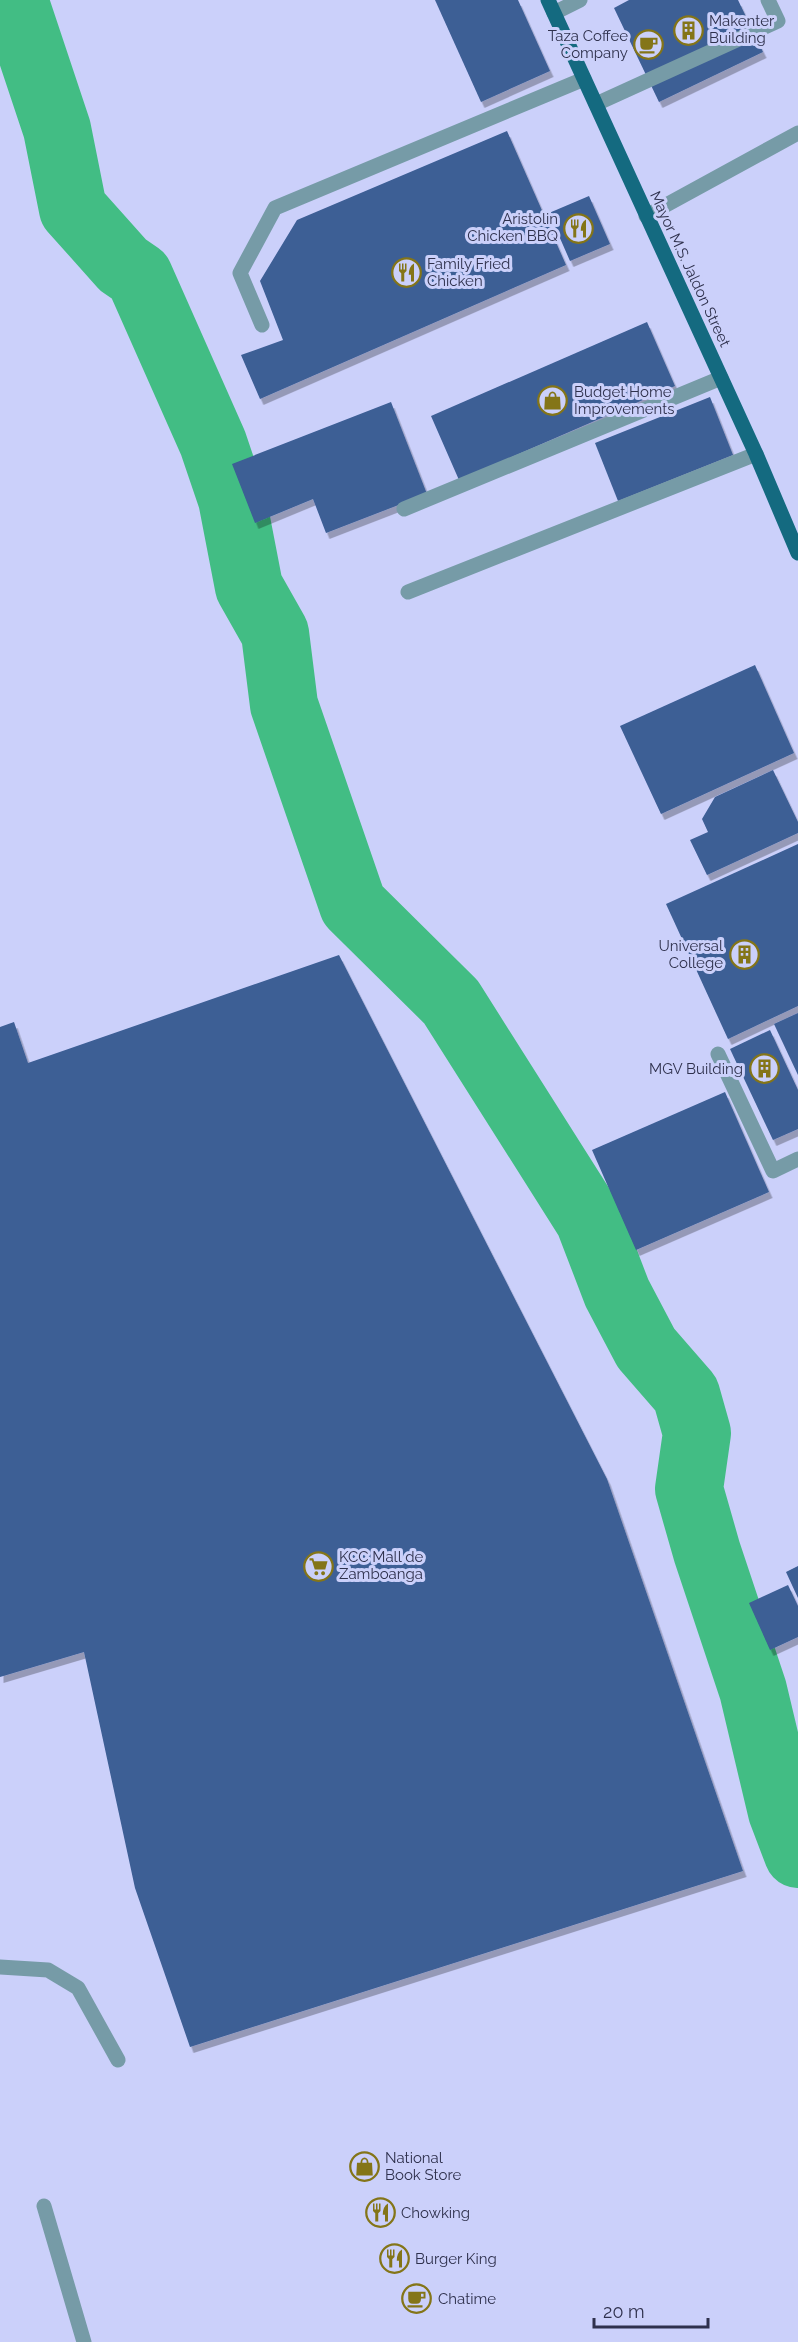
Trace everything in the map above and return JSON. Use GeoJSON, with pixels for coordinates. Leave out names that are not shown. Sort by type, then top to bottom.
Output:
{"type":"FeatureCollection","features":[{"type":"Feature","properties":{"kind":"main road","name":"Mayor M.S. Jaldon Street"},"geometry":{"type":"LineString","coordinates":[[551,6],[756,454],[798,553]]}},
{"type":"Feature","properties":{"kind":"street"},"geometry":{"type":"LineString","coordinates":[[551,6],[580,0]]}},
{"type":"Feature","properties":{"kind":"street"},"geometry":{"type":"LineString","coordinates":[[596,104],[778,21],[768,0]]}},
{"type":"Feature","properties":{"kind":"street"},"geometry":{"type":"LineString","coordinates":[[262,325],[240,273],[275,208],[584,79]]}},
{"type":"Feature","properties":{"kind":"street"},"geometry":{"type":"LineString","coordinates":[[646,216],[798,133]]}},
{"type":"Feature","properties":{"kind":"street"},"geometry":{"type":"LineString","coordinates":[[404,509],[721,378]]}},
{"type":"Feature","properties":{"kind":"street"},"geometry":{"type":"LineString","coordinates":[[408,592],[756,454]]}},
{"type":"Feature","properties":{"kind":"street"},"geometry":{"type":"LineString","coordinates":[[718,1054],[773,1171],[798,1160]]}},
{"type":"Feature","properties":{"kind":"street"},"geometry":{"type":"LineString","coordinates":[[0,1967],[48,1970],[78,1988],[118,2060]]}},
{"type":"Feature","properties":{"kind":"street"},"geometry":{"type":"LineString","coordinates":[[44,2206],[84,2342]]}},
{"type":"Feature","properties":{"kind":"building"},"geometry":{"type":"Polygon","coordinates":[[[435,0],[518,0],[550,71],[481,102],[435,0]]]}},
{"type":"Feature","properties":{"kind":"building","name":"Makenter Building"},"geometry":{"type":"Polygon","coordinates":[[[629,0],[738,0],[763,52],[659,102],[614,8],[629,0]]]}},
{"type":"Feature","properties":{"kind":"building","name":"Family Fried Chicken"},"geometry":{"type":"Polygon","coordinates":[[[507,131],[566,265],[260,399],[241,355],[283,340],[260,281],[297,220],[507,131]]]}},
{"type":"Feature","properties":{"kind":"building","name":"Aristolin Chicken BBQ"},"geometry":{"type":"Polygon","coordinates":[[[589,196],[610,244],[570,261],[549,213],[589,196]]]}},
{"type":"Feature","properties":{"kind":"building","name":"Budget Home Improvements"},"geometry":{"type":"Polygon","coordinates":[[[647,322],[675,386],[459,480],[431,416],[647,322]]]}},
{"type":"Feature","properties":{"kind":"building"},"geometry":{"type":"Polygon","coordinates":[[[710,397],[733,455],[618,501],[595,443],[710,397]]]}},
{"type":"Feature","properties":{"kind":"building"},"geometry":{"type":"Polygon","coordinates":[[[391,402],[427,494],[326,533],[313,499],[255,523],[232,464],[391,402]]]}},
{"type":"Feature","properties":{"kind":"building"},"geometry":{"type":"Polygon","coordinates":[[[755,665],[794,753],[661,814],[620,726],[755,665]]]}},
{"type":"Feature","properties":{"kind":"building"},"geometry":{"type":"Polygon","coordinates":[[[773,770],[798,822],[798,833],[707,875],[690,840],[708,832],[702,819],[715,797],[773,770]]]}},
{"type":"Feature","properties":{"kind":"building","name":"Universal College"},"geometry":{"type":"Polygon","coordinates":[[[798,844],[798,1006],[728,1039],[666,904],[798,844]]]}},
{"type":"Feature","properties":{"kind":"building","name":"KCC Mall de Zamboanga"},"geometry":{"type":"Polygon","coordinates":[[[339,955],[607,1479],[743,1871],[190,2047],[135,1888],[84,1652],[0,1677],[0,1027],[14,1022],[28,1063],[339,955]]]}},
{"type":"Feature","properties":{"kind":"building"},"geometry":{"type":"Polygon","coordinates":[[[798,1013],[798,1075],[774,1024],[798,1013]]]}},
{"type":"Feature","properties":{"kind":"building","name":"MGV Building"},"geometry":{"type":"Polygon","coordinates":[[[770,1030],[798,1090],[798,1129],[773,1140],[730,1049],[770,1030]]]}},
{"type":"Feature","properties":{"kind":"building"},"geometry":{"type":"Polygon","coordinates":[[[725,1092],[769,1192],[636,1250],[592,1150],[725,1092]]]}},
{"type":"Feature","properties":{"kind":"building"},"geometry":{"type":"Polygon","coordinates":[[[798,1566],[798,1598],[786,1572],[798,1566]]]}},
{"type":"Feature","properties":{"kind":"building"},"geometry":{"type":"Polygon","coordinates":[[[788,1585],[798,1606],[798,1637],[770,1650],[749,1603],[788,1585]]]}},
{"type":"Feature","properties":{"kind":"waterway"},"geometry":{"type":"LineString","coordinates":[[14,0],[57,129],[73,209],[123,265],[139,276],[213,443],[232,499],[249,587],[275,633],[284,705],[353,905],[451,1002],[589,1220],[617,1293],[646,1348],[686,1394],[697,1433],[689,1489],[707,1552],[753,1690],[782,1812],[798,1854]]}},
{"type":"Feature","properties":{"kind":"place","name":"Makenter Building"},"geometry":{"type":"Point","coordinates":[688,30]}},
{"type":"Feature","properties":{"kind":"place","name":"Taza Coffee Company"},"geometry":{"type":"Point","coordinates":[649,45]}},
{"type":"Feature","properties":{"kind":"place","name":"Aristolin Chicken BBQ"},"geometry":{"type":"Point","coordinates":[579,228]}},
{"type":"Feature","properties":{"kind":"place","name":"Family Fried Chicken"},"geometry":{"type":"Point","coordinates":[406,273]}},
{"type":"Feature","properties":{"kind":"place","name":"Budget Home Improvements"},"geometry":{"type":"Point","coordinates":[553,401]}},
{"type":"Feature","properties":{"kind":"place","name":"Universal College"},"geometry":{"type":"Point","coordinates":[744,955]}},
{"type":"Feature","properties":{"kind":"place","name":"MGV Building"},"geometry":{"type":"Point","coordinates":[764,1069]}},
{"type":"Feature","properties":{"kind":"place","name":"KCC Mall de Zamboanga"},"geometry":{"type":"Point","coordinates":[318,1566]}},
{"type":"Feature","properties":{"kind":"place","name":"National Book Store"},"geometry":{"type":"Point","coordinates":[364,2167]}},
{"type":"Feature","properties":{"kind":"place","name":"Chowking"},"geometry":{"type":"Point","coordinates":[380,2213]}},
{"type":"Feature","properties":{"kind":"place","name":"Burger King"},"geometry":{"type":"Point","coordinates":[394,2259]}},
{"type":"Feature","properties":{"kind":"place","name":"Chatime"},"geometry":{"type":"Point","coordinates":[417,2299]}}]}
